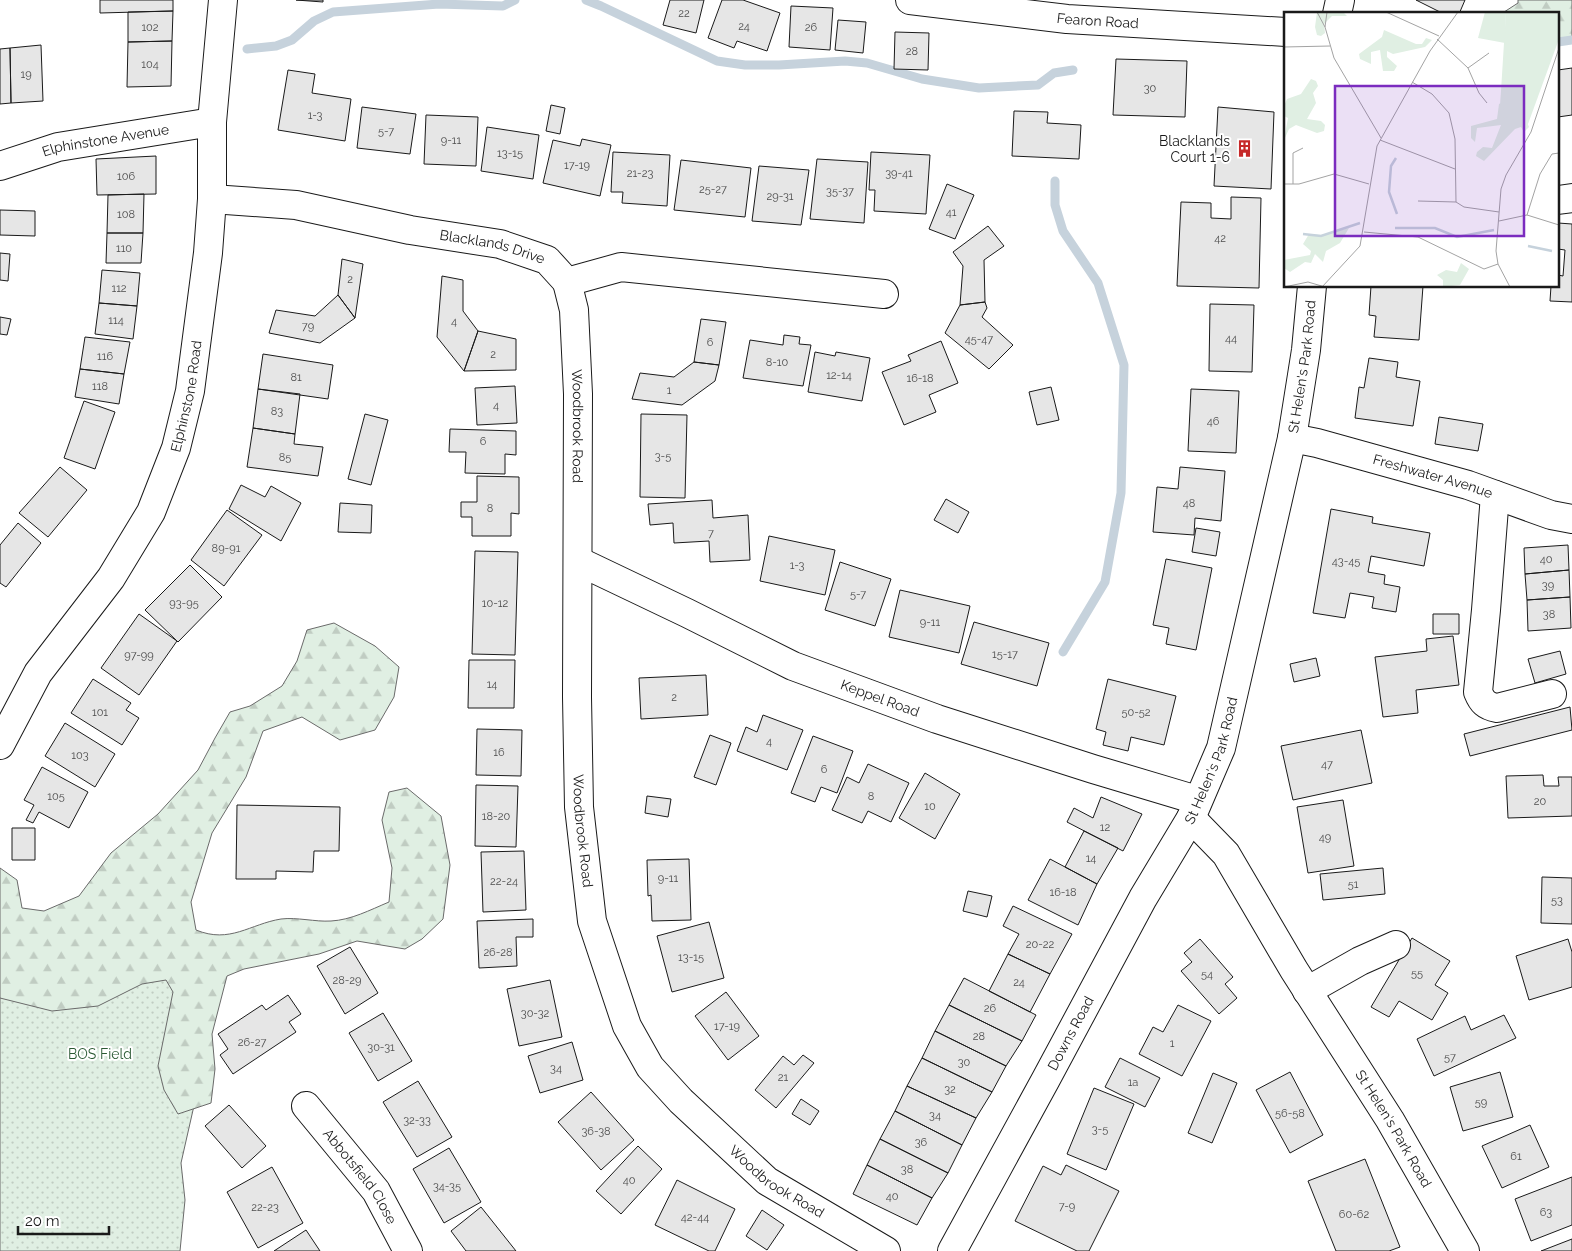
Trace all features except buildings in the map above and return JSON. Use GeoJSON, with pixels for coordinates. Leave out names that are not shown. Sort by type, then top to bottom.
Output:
{"type":"FeatureCollection","features":[{"type":"Feature","properties":{"kind":"street","name":"Elphinstone Road"},"geometry":{"type":"LineString","coordinates":[[0,745],[38,674],[110,578],[151,512],[176,448],[190,391],[208,253],[212,199],[212,122],[223,0]]}},
{"type":"Feature","properties":{"kind":"street","name":"Fearon Road"},"geometry":{"type":"LineString","coordinates":[[910,0],[1067,19],[1284,32]]}},
{"type":"Feature","properties":{"kind":"street","name":"Elphinstone Avenue"},"geometry":{"type":"LineString","coordinates":[[0,166],[58,147],[212,122]]}},
{"type":"Feature","properties":{"kind":"street","name":"Blacklands Drive"},"geometry":{"type":"LineString","coordinates":[[212,199],[296,205],[410,230],[500,244],[547,260],[567,282]]}},
{"type":"Feature","properties":{"kind":"street"},"geometry":{"type":"LineString","coordinates":[[567,282],[620,267],[884,294]]}},
{"type":"Feature","properties":{"kind":"street","name":"Woodbrook Road"},"geometry":{"type":"LineString","coordinates":[[567,282],[574,310],[578,394],[577,697],[579,808],[592,921],[627,1026],[650,1067],[680,1101],[767,1181],[886,1251]]}},
{"type":"Feature","properties":{"kind":"street","name":"St Helen's Park Road"},"geometry":{"type":"LineString","coordinates":[[1312,288],[1306,350],[1292,438],[1220,748],[1194,809],[1226,854],[1307,991],[1390,1120],[1465,1251]]}},
{"type":"Feature","properties":{"kind":"street","name":"Freshwater Avenue"},"geometry":{"type":"LineString","coordinates":[[1292,438],[1468,486],[1551,514],[1572,519]]}},
{"type":"Feature","properties":{"kind":"street"},"geometry":{"type":"LineString","coordinates":[[1494,495],[1478,692],[1481,700],[1488,706],[1497,708],[1552,694]]}},
{"type":"Feature","properties":{"kind":"street","name":"Keppel Road"},"geometry":{"type":"LineString","coordinates":[[578,561],[793,666],[938,719],[1092,769],[1194,809]]}},
{"type":"Feature","properties":{"kind":"street","name":"Downs Road"},"geometry":{"type":"LineString","coordinates":[[952,1251],[1042,1088],[1143,898],[1194,809]]}},
{"type":"Feature","properties":{"kind":"street"},"geometry":{"type":"LineString","coordinates":[[1307,991],[1360,961],[1396,945]]}},
{"type":"Feature","properties":{"kind":"street","name":"Abbotsfield Close"},"geometry":{"type":"LineString","coordinates":[[306,1106],[376,1191],[408,1251]]}},
{"type":"Feature","properties":{"kind":"green space"},"geometry":{"type":"Polygon","coordinates":[[[1518,0],[1572,0],[1572,41],[1560,45],[1560,12],[1504,12],[1518,3],[1518,0]]]}},
{"type":"Feature","properties":{"kind":"green space"},"geometry":{"type":"Polygon","coordinates":[[[334,623],[375,646],[399,667],[394,697],[375,730],[340,740],[302,717],[263,731],[246,777],[212,833],[191,902],[196,930],[219,935],[240,932],[281,919],[325,921],[346,919],[389,902],[392,868],[382,820],[389,792],[407,788],[441,816],[450,865],[443,919],[422,939],[405,949],[357,941],[319,954],[244,969],[227,976],[212,1034],[215,1069],[211,1103],[178,1114],[164,1090],[158,1066],[173,992],[166,980],[142,984],[98,1006],[52,1011],[0,998],[0,868],[17,880],[22,908],[44,911],[79,896],[111,853],[158,814],[198,770],[230,712],[250,706],[282,686],[297,661],[307,630],[334,623]]]}},
{"type":"Feature","properties":{"kind":"green space","name":"BOS Field"},"geometry":{"type":"Polygon","coordinates":[[[0,941],[211,953],[198,1088],[181,1163],[185,1200],[180,1251],[0,1251],[0,941]]]}},
{"type":"Feature","properties":{"kind":"waterway"},"geometry":{"type":"LineString","coordinates":[[247,49],[276,46],[292,40],[314,21],[333,12],[439,4],[503,6],[515,0]]}},
{"type":"Feature","properties":{"kind":"waterway"},"geometry":{"type":"LineString","coordinates":[[586,0],[717,61],[745,65],[845,61],[867,63],[922,79],[979,88],[1038,85],[1054,73],[1073,70]]}},
{"type":"Feature","properties":{"kind":"waterway"},"geometry":{"type":"LineString","coordinates":[[1560,42],[1572,40]]}},
{"type":"Feature","properties":{"kind":"waterway"},"geometry":{"type":"LineString","coordinates":[[1055,181],[1055,205],[1063,231],[1098,283],[1124,365],[1121,493],[1105,582],[1063,652]]}},
{"type":"Feature","properties":{"kind":"place","name":"Blacklands Court 1-6"},"geometry":{"type":"Point","coordinates":[1244,149]}}]}
